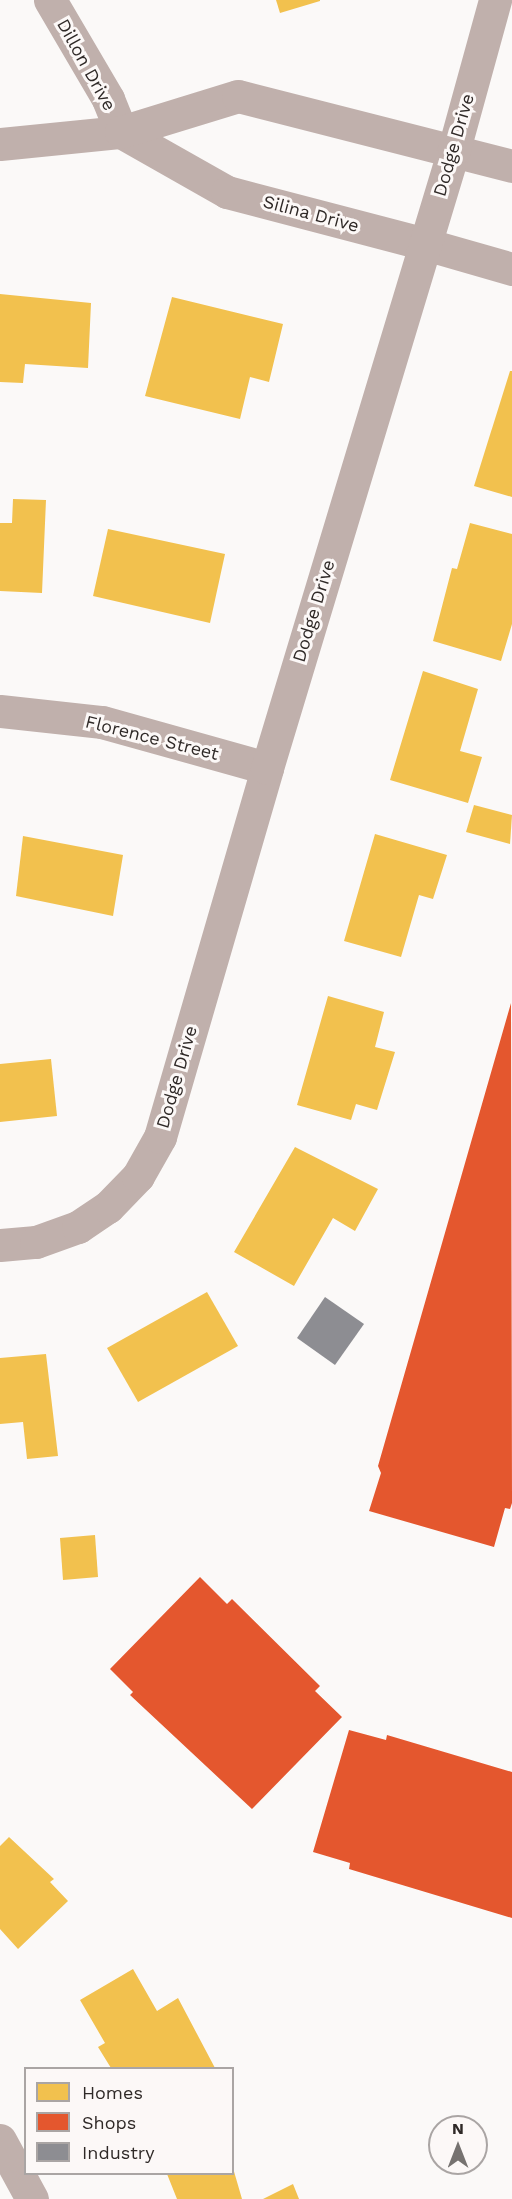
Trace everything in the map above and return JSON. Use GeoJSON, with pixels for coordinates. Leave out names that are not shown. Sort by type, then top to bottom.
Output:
{"type":"FeatureCollection","features":[{"type":"Feature","properties":{"kind":"street","name":"Dillon Drive"},"geometry":{"type":"LineString","coordinates":[[50,0],[108,99],[121,132]]}},
{"type":"Feature","properties":{"kind":"street","name":"Dodge Drive"},"geometry":{"type":"LineString","coordinates":[[0,1245],[36,1242],[78,1227],[108,1207],[138,1176],[160,1137],[267,768],[454,149],[495,0]]}},
{"type":"Feature","properties":{"kind":"street"},"geometry":{"type":"LineString","coordinates":[[0,144],[121,132],[238,96],[454,149],[512,166]]}},
{"type":"Feature","properties":{"kind":"street","name":"Silina Drive"},"geometry":{"type":"LineString","coordinates":[[121,132],[227,192],[425,244],[512,270]]}},
{"type":"Feature","properties":{"kind":"street","name":"Florence Street"},"geometry":{"type":"LineString","coordinates":[[0,711],[102,722],[267,768]]}},
{"type":"Feature","properties":{"kind":"street"},"geometry":{"type":"LineString","coordinates":[[0,2140],[32,2199]]}},
{"type":"Feature","properties":{"kind":"building: Homes"},"geometry":{"type":"Polygon","coordinates":[[[276,0],[320,0],[320,1],[280,13],[276,0]]]}},
{"type":"Feature","properties":{"kind":"building: Homes"},"geometry":{"type":"Polygon","coordinates":[[[0,294],[91,303],[88,368],[25,364],[23,383],[0,382],[0,294]]]}},
{"type":"Feature","properties":{"kind":"building: Homes"},"geometry":{"type":"Polygon","coordinates":[[[172,297],[283,324],[269,382],[250,377],[240,419],[145,396],[172,297]]]}},
{"type":"Feature","properties":{"kind":"building: Homes"},"geometry":{"type":"Polygon","coordinates":[[[510,371],[512,371],[512,497],[474,486],[510,371]]]}},
{"type":"Feature","properties":{"kind":"building: Homes"},"geometry":{"type":"Polygon","coordinates":[[[13,499],[46,500],[42,593],[0,591],[0,523],[12,523],[13,499]]]}},
{"type":"Feature","properties":{"kind":"building: Homes"},"geometry":{"type":"Polygon","coordinates":[[[470,523],[512,534],[512,624],[501,661],[433,641],[452,568],[457,569],[470,523]]]}},
{"type":"Feature","properties":{"kind":"building: Homes"},"geometry":{"type":"Polygon","coordinates":[[[108,529],[225,554],[210,623],[93,596],[108,529]]]}},
{"type":"Feature","properties":{"kind":"building: Homes"},"geometry":{"type":"Polygon","coordinates":[[[423,671],[478,689],[460,751],[482,757],[468,803],[390,780],[423,671]]]}},
{"type":"Feature","properties":{"kind":"building: Homes"},"geometry":{"type":"Polygon","coordinates":[[[474,805],[512,815],[510,844],[466,832],[474,805]]]}},
{"type":"Feature","properties":{"kind":"building: Homes"},"geometry":{"type":"Polygon","coordinates":[[[375,834],[447,855],[433,899],[419,895],[401,957],[344,941],[375,834]]]}},
{"type":"Feature","properties":{"kind":"building: Homes"},"geometry":{"type":"Polygon","coordinates":[[[23,836],[123,855],[113,916],[16,896],[23,836]]]}},
{"type":"Feature","properties":{"kind":"building: Homes"},"geometry":{"type":"Polygon","coordinates":[[[328,996],[384,1012],[375,1047],[395,1052],[377,1110],[356,1104],[351,1120],[297,1105],[328,996]]]}},
{"type":"Feature","properties":{"kind":"building: Homes"},"geometry":{"type":"Polygon","coordinates":[[[51,1059],[57,1116],[0,1122],[0,1064],[51,1059]]]}},
{"type":"Feature","properties":{"kind":"building: Homes"},"geometry":{"type":"Polygon","coordinates":[[[295,1147],[378,1189],[355,1231],[333,1218],[294,1286],[234,1252],[295,1147]]]}},
{"type":"Feature","properties":{"kind":"building: Homes"},"geometry":{"type":"Polygon","coordinates":[[[207,1292],[238,1346],[138,1402],[107,1348],[207,1292]]]}},
{"type":"Feature","properties":{"kind":"building: Homes"},"geometry":{"type":"Polygon","coordinates":[[[46,1354],[58,1456],[27,1459],[23,1422],[0,1424],[0,1358],[46,1354]]]}},
{"type":"Feature","properties":{"kind":"building: Homes"},"geometry":{"type":"Polygon","coordinates":[[[95,1535],[98,1577],[63,1580],[60,1538],[95,1535]]]}},
{"type":"Feature","properties":{"kind":"building: Homes"},"geometry":{"type":"Polygon","coordinates":[[[9,1837],[54,1879],[50,1882],[68,1901],[18,1949],[0,1929],[0,1846],[9,1837]]]}},
{"type":"Feature","properties":{"kind":"building: Homes"},"geometry":{"type":"Polygon","coordinates":[[[133,1969],[157,2011],[178,1998],[214,2067],[110,2067],[98,2047],[105,2043],[80,2000],[133,1969]]]}},
{"type":"Feature","properties":{"kind":"building: Homes"},"geometry":{"type":"Polygon","coordinates":[[[234,2171],[242,2199],[177,2199],[167,2175],[234,2175],[234,2171]]]}},
{"type":"Feature","properties":{"kind":"building: Homes"},"geometry":{"type":"Polygon","coordinates":[[[293,2184],[299,2199],[263,2199],[293,2184]]]}},
{"type":"Feature","properties":{"kind":"building: Shops"},"geometry":{"type":"Polygon","coordinates":[[[511,1003],[512,1503],[510,1509],[505,1508],[494,1547],[369,1511],[381,1473],[378,1466],[511,1003]]]}},
{"type":"Feature","properties":{"kind":"building: Shops"},"geometry":{"type":"Polygon","coordinates":[[[200,1577],[227,1604],[232,1599],[320,1686],[315,1691],[342,1717],[252,1809],[130,1695],[133,1692],[110,1669],[200,1577]]]}},
{"type":"Feature","properties":{"kind":"building: Shops"},"geometry":{"type":"Polygon","coordinates":[[[349,1730],[386,1740],[387,1735],[512,1772],[512,1918],[349,1869],[350,1863],[313,1852],[349,1730]]]}},
{"type":"Feature","properties":{"kind":"building: Industry"},"geometry":{"type":"Polygon","coordinates":[[[325,1297],[364,1324],[335,1365],[297,1338],[325,1297]]]}}]}
